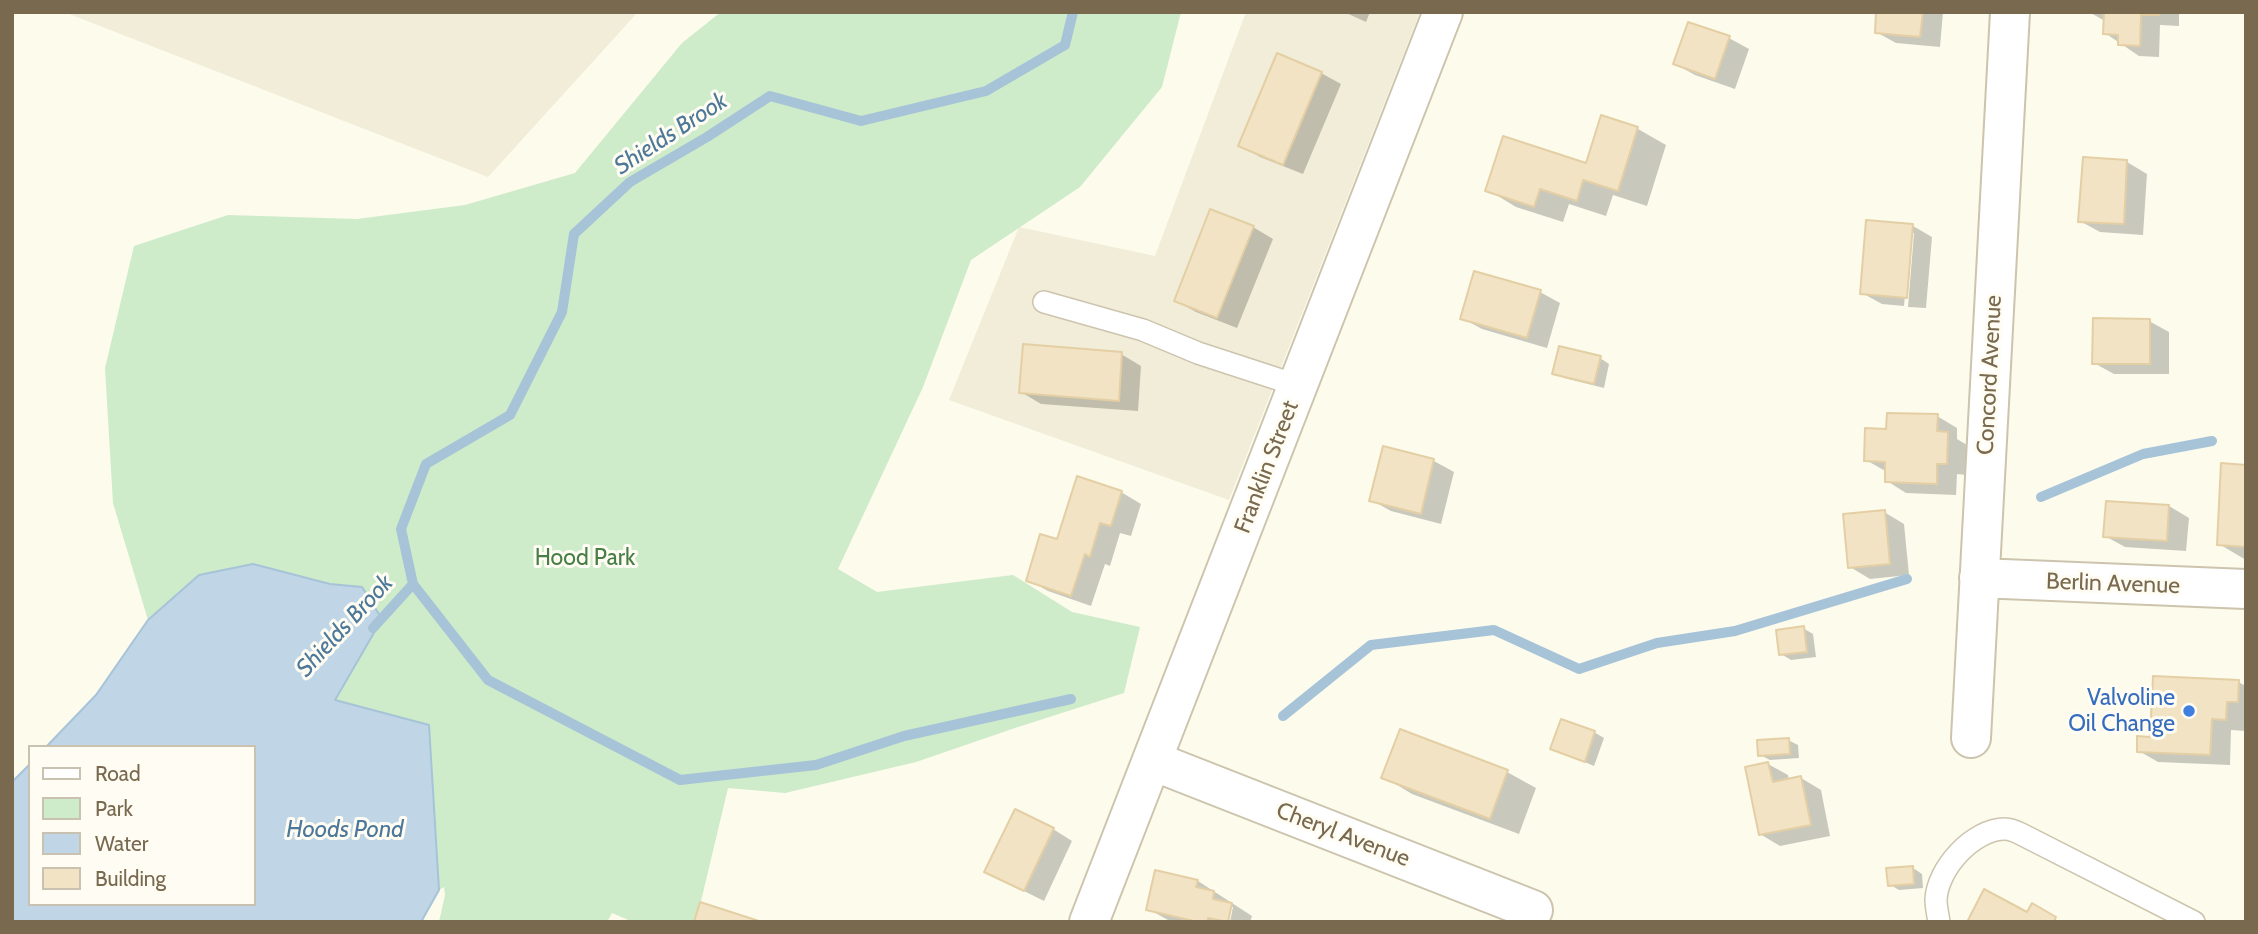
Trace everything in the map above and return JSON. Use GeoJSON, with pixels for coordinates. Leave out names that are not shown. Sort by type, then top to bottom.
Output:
{"type":"FeatureCollection","features":[{"type":"Feature","properties":{"kind":"street","name":"Franklin Street"},"geometry":{"type":"LineString","coordinates":[[1089,922],[1443,12]]}},
{"type":"Feature","properties":{"kind":"street","name":"Concord Avenue"},"geometry":{"type":"LineString","coordinates":[[1971,738],[2010,12]]}},
{"type":"Feature","properties":{"kind":"street","name":"Berlin Avenue"},"geometry":{"type":"LineString","coordinates":[[1979,578],[2246,589]]}},
{"type":"Feature","properties":{"kind":"street","name":"Cheryl Avenue"},"geometry":{"type":"LineString","coordinates":[[1153,761],[1533,910]]}},
{"type":"Feature","properties":{"kind":"lane"},"geometry":{"type":"LineString","coordinates":[[1044,302],[1143,330],[1198,353],[1298,386]]}},
{"type":"Feature","properties":{"kind":"lane"},"geometry":{"type":"LineString","coordinates":[[1939,922],[1936,900],[1939,882],[1950,864],[1964,848],[1983,835],[2005,829],[2021,834],[2157,914],[2194,922]]}},
{"type":"Feature","properties":{"kind":"shaded area"},"geometry":{"type":"Polygon","coordinates":[[[64,12],[638,12],[488,177],[64,12]]]}},
{"type":"Feature","properties":{"kind":"shaded area"},"geometry":{"type":"Polygon","coordinates":[[[1246,12],[1420,12],[1229,500],[949,400],[1019,227],[1155,256],[1246,12]]]}},
{"type":"Feature","properties":{"kind":"green space","name":"Hood Park"},"geometry":{"type":"Polygon","coordinates":[[[721,12],[1181,12],[1162,87],[1080,187],[971,260],[923,387],[838,569],[877,592],[1013,575],[1072,612],[1140,627],[1124,693],[916,762],[785,793],[728,788],[696,922],[633,922],[612,913],[607,922],[439,922],[445,895],[444,887],[439,890],[436,844],[393,716],[335,700],[362,587],[330,584],[253,564],[199,575],[148,620],[113,503],[105,368],[134,246],[228,215],[357,219],[465,205],[575,173],[682,43],[721,12]]]}},
{"type":"Feature","properties":{"kind":"water","name":"Hoods Pond"},"geometry":{"type":"Polygon","coordinates":[[[253,564],[330,584],[362,587],[382,619],[335,700],[429,725],[439,890],[421,922],[12,922],[12,782],[28,766],[28,906],[256,906],[256,745],[48,745],[96,695],[148,620],[199,575],[253,564]]]}},
{"type":"Feature","properties":{"kind":"building"},"geometry":{"type":"Polygon","coordinates":[[[1876,12],[1923,12],[1920,37],[1875,33],[1876,12]]]}},
{"type":"Feature","properties":{"kind":"building"},"geometry":{"type":"Polygon","coordinates":[[[2087,12],[2160,12],[2159,15],[2141,15],[2140,46],[2118,45],[2118,35],[2103,34],[2104,13],[2087,12]]]}},
{"type":"Feature","properties":{"kind":"building"},"geometry":{"type":"Polygon","coordinates":[[[1688,22],[1730,36],[1715,79],[1673,64],[1688,22]]]}},
{"type":"Feature","properties":{"kind":"building"},"geometry":{"type":"Polygon","coordinates":[[[1277,53],[1322,72],[1283,165],[1238,146],[1277,53]]]}},
{"type":"Feature","properties":{"kind":"building"},"geometry":{"type":"Polygon","coordinates":[[[1601,115],[1638,127],[1618,191],[1583,180],[1577,201],[1540,189],[1534,207],[1485,191],[1503,136],[1586,163],[1601,115]]]}},
{"type":"Feature","properties":{"kind":"building"},"geometry":{"type":"Polygon","coordinates":[[[2083,157],[2127,160],[2124,224],[2078,222],[2083,157]]]}},
{"type":"Feature","properties":{"kind":"building"},"geometry":{"type":"Polygon","coordinates":[[[1210,209],[1254,226],[1217,318],[1174,301],[1210,209]]]}},
{"type":"Feature","properties":{"kind":"building"},"geometry":{"type":"Polygon","coordinates":[[[1866,220],[1913,224],[1907,298],[1860,294],[1866,220]]]}},
{"type":"Feature","properties":{"kind":"building"},"geometry":{"type":"Polygon","coordinates":[[[1474,271],[1541,290],[1527,338],[1460,319],[1474,271]]]}},
{"type":"Feature","properties":{"kind":"building"},"geometry":{"type":"Polygon","coordinates":[[[2093,318],[2150,319],[2150,364],[2092,364],[2093,318]]]}},
{"type":"Feature","properties":{"kind":"building"},"geometry":{"type":"Polygon","coordinates":[[[1023,344],[1122,352],[1119,401],[1019,393],[1023,344]]]}},
{"type":"Feature","properties":{"kind":"building"},"geometry":{"type":"Polygon","coordinates":[[[1559,346],[1601,356],[1594,384],[1552,374],[1559,346]]]}},
{"type":"Feature","properties":{"kind":"building"},"geometry":{"type":"Polygon","coordinates":[[[1887,413],[1938,414],[1937,431],[1948,432],[1947,464],[1937,464],[1937,484],[1885,482],[1885,462],[1864,461],[1865,428],[1886,429],[1887,413]]]}},
{"type":"Feature","properties":{"kind":"building"},"geometry":{"type":"Polygon","coordinates":[[[1383,446],[1434,459],[1421,514],[1369,501],[1383,446]]]}},
{"type":"Feature","properties":{"kind":"building"},"geometry":{"type":"Polygon","coordinates":[[[2221,463],[2246,465],[2246,547],[2217,545],[2221,463]]]}},
{"type":"Feature","properties":{"kind":"building"},"geometry":{"type":"Polygon","coordinates":[[[1077,476],[1122,491],[1111,526],[1100,523],[1090,557],[1085,554],[1071,596],[1026,581],[1040,534],[1057,539],[1077,476]]]}},
{"type":"Feature","properties":{"kind":"building"},"geometry":{"type":"Polygon","coordinates":[[[2106,501],[2169,505],[2167,541],[2103,537],[2106,501]]]}},
{"type":"Feature","properties":{"kind":"building"},"geometry":{"type":"Polygon","coordinates":[[[1885,510],[1890,564],[1848,568],[1843,514],[1885,510]]]}},
{"type":"Feature","properties":{"kind":"building"},"geometry":{"type":"Polygon","coordinates":[[[1804,626],[1807,652],[1779,655],[1776,630],[1804,626]]]}},
{"type":"Feature","properties":{"kind":"building","name":"Valvoline Oil Change"},"geometry":{"type":"Polygon","coordinates":[[[2153,676],[2239,680],[2238,702],[2227,702],[2226,720],[2212,719],[2210,755],[2137,752],[2137,736],[2150,737],[2153,676]]]}},
{"type":"Feature","properties":{"kind":"building"},"geometry":{"type":"Polygon","coordinates":[[[1561,719],[1595,731],[1585,762],[1550,749],[1561,719]]]}},
{"type":"Feature","properties":{"kind":"building"},"geometry":{"type":"Polygon","coordinates":[[[1400,729],[1508,770],[1490,819],[1381,778],[1400,729]]]}},
{"type":"Feature","properties":{"kind":"building"},"geometry":{"type":"Polygon","coordinates":[[[1789,738],[1790,754],[1758,756],[1757,740],[1789,738]]]}},
{"type":"Feature","properties":{"kind":"building"},"geometry":{"type":"Polygon","coordinates":[[[1768,762],[1773,782],[1801,776],[1811,825],[1759,835],[1745,767],[1768,762]]]}},
{"type":"Feature","properties":{"kind":"building"},"geometry":{"type":"Polygon","coordinates":[[[1015,809],[1054,828],[1024,891],[984,872],[1015,809]]]}},
{"type":"Feature","properties":{"kind":"building"},"geometry":{"type":"Polygon","coordinates":[[[1913,866],[1914,884],[1888,886],[1886,868],[1913,866]]]}},
{"type":"Feature","properties":{"kind":"building"},"geometry":{"type":"Polygon","coordinates":[[[1155,870],[1198,880],[1196,887],[1214,891],[1213,899],[1232,903],[1228,922],[1208,918],[1207,922],[1198,922],[1146,910],[1155,870]]]}},
{"type":"Feature","properties":{"kind":"building"},"geometry":{"type":"Polygon","coordinates":[[[1984,889],[2027,912],[2032,903],[2056,917],[2054,922],[1967,922],[1984,889]]]}},
{"type":"Feature","properties":{"kind":"building"},"geometry":{"type":"Polygon","coordinates":[[[700,902],[762,922],[694,922],[700,902]]]}},
{"type":"Feature","properties":{"kind":"waterway","name":"Shields Brook"},"geometry":{"type":"LineString","coordinates":[[373,628],[413,584],[401,529],[426,464],[510,415],[562,312],[574,234],[630,182],[770,96],[861,121],[986,91],[1065,45],[1073,12]]}},
{"type":"Feature","properties":{"kind":"waterway"},"geometry":{"type":"LineString","coordinates":[[2041,497],[2143,454],[2212,441]]}},
{"type":"Feature","properties":{"kind":"waterway"},"geometry":{"type":"LineString","coordinates":[[1283,716],[1371,645],[1494,630],[1579,669],[1657,643],[1735,631],[1907,579]]}},
{"type":"Feature","properties":{"kind":"waterway"},"geometry":{"type":"LineString","coordinates":[[413,584],[488,680],[680,780],[816,765],[904,736],[1071,699]]}},
{"type":"Feature","properties":{"kind":"place","name":"Valvoline Oil Change"},"geometry":{"type":"Point","coordinates":[2189,711]}}]}
